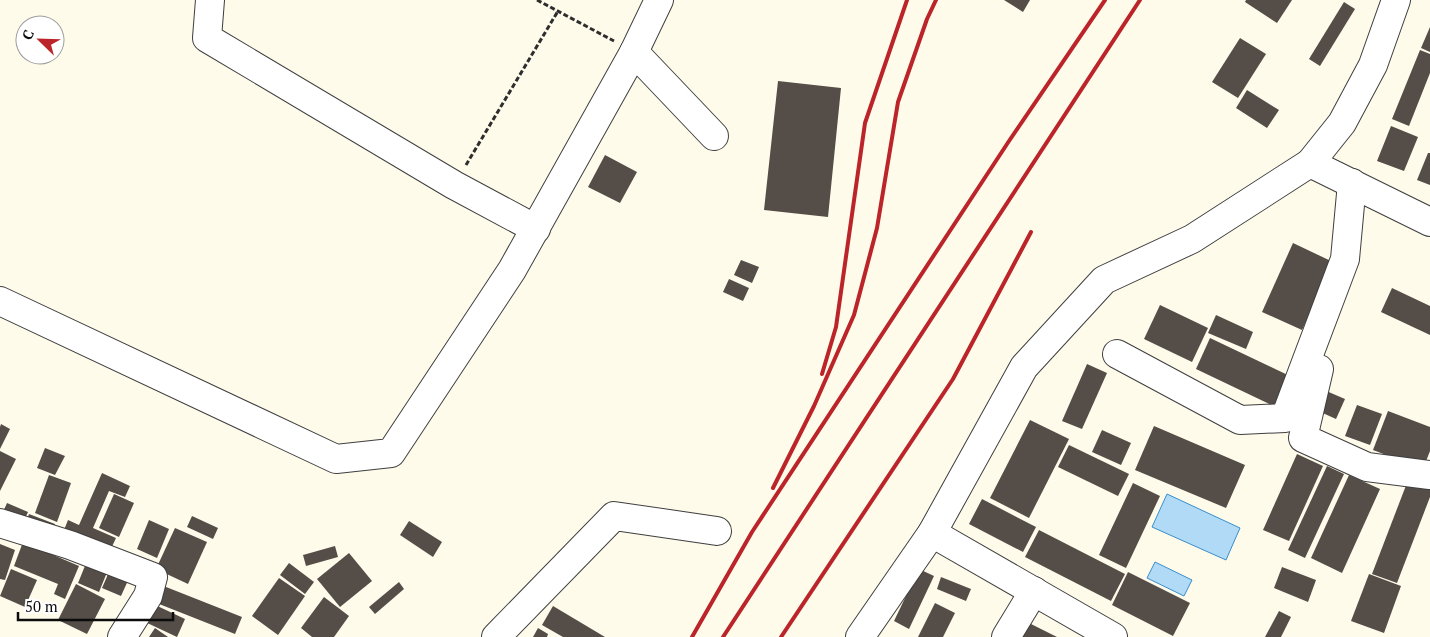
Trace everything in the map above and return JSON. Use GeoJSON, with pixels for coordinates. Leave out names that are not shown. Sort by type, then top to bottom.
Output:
{"type":"FeatureCollection","features":[{"type":"Feature","properties":{"kind":"street"},"geometry":{"type":"LineString","coordinates":[[210,0],[207,38],[454,186],[536,229]]}},
{"type":"Feature","properties":{"kind":"street"},"geometry":{"type":"LineString","coordinates":[[0,301],[336,459],[391,453],[512,270],[634,52],[659,0]]}},
{"type":"Feature","properties":{"kind":"street"},"geometry":{"type":"LineString","coordinates":[[860,637],[932,533],[1024,367],[1104,280],[1192,239],[1310,163],[1342,123],[1373,65],[1396,0]]}},
{"type":"Feature","properties":{"kind":"street"},"geometry":{"type":"LineString","coordinates":[[634,52],[714,136]]}},
{"type":"Feature","properties":{"kind":"street"},"geometry":{"type":"LineString","coordinates":[[1310,163],[1430,222]]}},
{"type":"Feature","properties":{"kind":"street"},"geometry":{"type":"LineString","coordinates":[[1117,354],[1240,420],[1285,418],[1344,258],[1352,183]]}},
{"type":"Feature","properties":{"kind":"street"},"geometry":{"type":"LineString","coordinates":[[1312,347],[1320,366],[1302,438],[1367,466],[1430,475]]}},
{"type":"Feature","properties":{"kind":"street"},"geometry":{"type":"LineString","coordinates":[[496,637],[614,516],[717,531]]}},
{"type":"Feature","properties":{"kind":"street"},"geometry":{"type":"LineString","coordinates":[[0,523],[70,545],[153,576],[148,596],[122,637]]}},
{"type":"Feature","properties":{"kind":"street"},"geometry":{"type":"LineString","coordinates":[[932,533],[1113,637]]}},
{"type":"Feature","properties":{"kind":"street"},"geometry":{"type":"LineString","coordinates":[[1006,637],[1034,591]]}},
{"type":"Feature","properties":{"kind":"path"},"geometry":{"type":"LineString","coordinates":[[537,0],[634,52]]}},
{"type":"Feature","properties":{"kind":"path"},"geometry":{"type":"LineString","coordinates":[[454,186],[558,11]]}},
{"type":"Feature","properties":{"kind":"water"},"geometry":{"type":"Polygon","coordinates":[[[1167,494],[1240,528],[1226,560],[1152,527],[1167,494]]]}},
{"type":"Feature","properties":{"kind":"water"},"geometry":{"type":"Polygon","coordinates":[[[1155,562],[1192,580],[1184,596],[1147,578],[1155,562]]]}},
{"type":"Feature","properties":{"kind":"building"},"geometry":{"type":"Polygon","coordinates":[[[1004,0],[1030,0],[1023,12],[1004,0]]]}},
{"type":"Feature","properties":{"kind":"building"},"geometry":{"type":"Polygon","coordinates":[[[1246,0],[1292,0],[1277,23],[1245,2],[1246,0]]]}},
{"type":"Feature","properties":{"kind":"building"},"geometry":{"type":"Polygon","coordinates":[[[1344,2],[1355,9],[1320,66],[1309,59],[1344,2]]]}},
{"type":"Feature","properties":{"kind":"building"},"geometry":{"type":"Polygon","coordinates":[[[1430,27],[1430,52],[1421,48],[1430,27]]]}},
{"type":"Feature","properties":{"kind":"building"},"geometry":{"type":"Polygon","coordinates":[[[1240,38],[1266,54],[1238,98],[1212,82],[1240,38]]]}},
{"type":"Feature","properties":{"kind":"building"},"geometry":{"type":"Polygon","coordinates":[[[1420,50],[1430,54],[1430,73],[1409,126],[1392,119],[1420,50]]]}},
{"type":"Feature","properties":{"kind":"building"},"geometry":{"type":"Polygon","coordinates":[[[778,81],[841,88],[828,217],[764,210],[778,81]]]}},
{"type":"Feature","properties":{"kind":"building"},"geometry":{"type":"Polygon","coordinates":[[[1247,90],[1279,110],[1267,128],[1236,108],[1247,90]]]}},
{"type":"Feature","properties":{"kind":"building"},"geometry":{"type":"Polygon","coordinates":[[[1391,126],[1418,137],[1404,171],[1377,161],[1391,126]]]}},
{"type":"Feature","properties":{"kind":"building"},"geometry":{"type":"Polygon","coordinates":[[[1428,153],[1430,153],[1430,185],[1417,180],[1428,153]]]}},
{"type":"Feature","properties":{"kind":"building"},"geometry":{"type":"Polygon","coordinates":[[[605,155],[637,172],[620,203],[588,187],[605,155]]]}},
{"type":"Feature","properties":{"kind":"building"},"geometry":{"type":"Polygon","coordinates":[[[1293,243],[1333,262],[1302,330],[1262,312],[1293,243]]]}},
{"type":"Feature","properties":{"kind":"building"},"geometry":{"type":"Polygon","coordinates":[[[741,260],[759,267],[752,283],[734,275],[741,260]]]}},
{"type":"Feature","properties":{"kind":"building"},"geometry":{"type":"Polygon","coordinates":[[[729,279],[749,288],[743,301],[723,292],[729,279]]]}},
{"type":"Feature","properties":{"kind":"building"},"geometry":{"type":"Polygon","coordinates":[[[1392,288],[1430,306],[1430,335],[1381,312],[1392,288]]]}},
{"type":"Feature","properties":{"kind":"building"},"geometry":{"type":"Polygon","coordinates":[[[1160,305],[1208,328],[1192,362],[1144,339],[1160,305]]]}},
{"type":"Feature","properties":{"kind":"building"},"geometry":{"type":"Polygon","coordinates":[[[1216,315],[1253,332],[1246,349],[1208,333],[1216,315]]]}},
{"type":"Feature","properties":{"kind":"building"},"geometry":{"type":"Polygon","coordinates":[[[1210,338],[1294,378],[1280,409],[1196,369],[1210,338]]]}},
{"type":"Feature","properties":{"kind":"building"},"geometry":{"type":"Polygon","coordinates":[[[1087,364],[1107,373],[1082,429],[1062,421],[1087,364]]]}},
{"type":"Feature","properties":{"kind":"building"},"geometry":{"type":"Polygon","coordinates":[[[1324,390],[1345,399],[1336,419],[1316,410],[1324,390]]]}},
{"type":"Feature","properties":{"kind":"building"},"geometry":{"type":"Polygon","coordinates":[[[1357,405],[1382,414],[1370,445],[1345,436],[1357,405]]]}},
{"type":"Feature","properties":{"kind":"building"},"geometry":{"type":"Polygon","coordinates":[[[1388,411],[1430,427],[1430,451],[1423,469],[1373,450],[1388,411]]]}},
{"type":"Feature","properties":{"kind":"building"},"geometry":{"type":"Polygon","coordinates":[[[1030,420],[1069,439],[1029,518],[990,498],[1030,420]]]}},
{"type":"Feature","properties":{"kind":"building"},"geometry":{"type":"Polygon","coordinates":[[[1,424],[10,429],[0,449],[0,427],[1,424]]]}},
{"type":"Feature","properties":{"kind":"building"},"geometry":{"type":"Polygon","coordinates":[[[1154,426],[1245,465],[1226,508],[1135,470],[1154,426]]]}},
{"type":"Feature","properties":{"kind":"building"},"geometry":{"type":"Polygon","coordinates":[[[1102,430],[1131,443],[1121,465],[1092,452],[1102,430]]]}},
{"type":"Feature","properties":{"kind":"building"},"geometry":{"type":"Polygon","coordinates":[[[1069,445],[1129,474],[1118,496],[1058,467],[1069,445]]]}},
{"type":"Feature","properties":{"kind":"building"},"geometry":{"type":"Polygon","coordinates":[[[45,448],[65,456],[55,475],[37,468],[45,448]]]}},
{"type":"Feature","properties":{"kind":"building"},"geometry":{"type":"Polygon","coordinates":[[[0,451],[16,459],[0,491],[0,451]]]}},
{"type":"Feature","properties":{"kind":"building"},"geometry":{"type":"Polygon","coordinates":[[[1297,454],[1323,466],[1289,541],[1263,530],[1297,454]]]}},
{"type":"Feature","properties":{"kind":"building"},"geometry":{"type":"Polygon","coordinates":[[[1327,466],[1344,474],[1305,558],[1288,550],[1327,466]]]}},
{"type":"Feature","properties":{"kind":"building"},"geometry":{"type":"Polygon","coordinates":[[[102,473],[130,486],[125,497],[109,491],[93,528],[116,538],[108,555],[62,535],[68,520],[79,525],[102,473]]]}},
{"type":"Feature","properties":{"kind":"building"},"geometry":{"type":"Polygon","coordinates":[[[49,475],[71,483],[57,522],[35,513],[49,475]]]}},
{"type":"Feature","properties":{"kind":"building"},"geometry":{"type":"Polygon","coordinates":[[[1349,475],[1380,489],[1342,573],[1311,558],[1349,475]]]}},
{"type":"Feature","properties":{"kind":"building"},"geometry":{"type":"Polygon","coordinates":[[[1410,475],[1430,482],[1430,497],[1397,583],[1372,574],[1410,475]]]}},
{"type":"Feature","properties":{"kind":"building"},"geometry":{"type":"Polygon","coordinates":[[[1133,483],[1160,496],[1126,568],[1099,555],[1133,483]]]}},
{"type":"Feature","properties":{"kind":"building"},"geometry":{"type":"Polygon","coordinates":[[[114,494],[134,503],[119,537],[99,528],[114,494]]]}},
{"type":"Feature","properties":{"kind":"building"},"geometry":{"type":"Polygon","coordinates":[[[982,499],[1036,527],[1023,552],[969,524],[982,499]]]}},
{"type":"Feature","properties":{"kind":"building"},"geometry":{"type":"Polygon","coordinates":[[[7,503],[28,512],[24,521],[3,512],[7,503]]]}},
{"type":"Feature","properties":{"kind":"building"},"geometry":{"type":"Polygon","coordinates":[[[29,514],[55,524],[51,536],[25,526],[29,514]]]}},
{"type":"Feature","properties":{"kind":"building"},"geometry":{"type":"Polygon","coordinates":[[[192,516],[218,528],[213,539],[187,527],[192,516]]]}},
{"type":"Feature","properties":{"kind":"building"},"geometry":{"type":"Polygon","coordinates":[[[149,520],[169,529],[157,558],[137,549],[149,520]]]}},
{"type":"Feature","properties":{"kind":"building"},"geometry":{"type":"Polygon","coordinates":[[[409,521],[442,542],[433,557],[400,535],[409,521]]]}},
{"type":"Feature","properties":{"kind":"building"},"geometry":{"type":"Polygon","coordinates":[[[175,528],[207,542],[188,584],[156,569],[175,528]]]}},
{"type":"Feature","properties":{"kind":"building"},"geometry":{"type":"Polygon","coordinates":[[[1039,530],[1125,574],[1111,601],[1025,557],[1039,530]]]}},
{"type":"Feature","properties":{"kind":"building"},"geometry":{"type":"Polygon","coordinates":[[[23,542],[79,566],[65,599],[54,594],[58,584],[14,566],[23,542]]]}},
{"type":"Feature","properties":{"kind":"building"},"geometry":{"type":"Polygon","coordinates":[[[0,544],[15,550],[5,580],[0,579],[0,544]]]}},
{"type":"Feature","properties":{"kind":"building"},"geometry":{"type":"Polygon","coordinates":[[[335,546],[338,557],[306,566],[303,555],[335,546]]]}},
{"type":"Feature","properties":{"kind":"building"},"geometry":{"type":"Polygon","coordinates":[[[349,553],[372,581],[340,607],[317,579],[349,553]]]}},
{"type":"Feature","properties":{"kind":"building"},"geometry":{"type":"Polygon","coordinates":[[[89,556],[110,565],[99,592],[78,583],[89,556]]]}},
{"type":"Feature","properties":{"kind":"building"},"geometry":{"type":"Polygon","coordinates":[[[289,563],[314,582],[305,594],[280,575],[289,563]]]}},
{"type":"Feature","properties":{"kind":"building"},"geometry":{"type":"Polygon","coordinates":[[[112,565],[131,574],[121,596],[102,588],[112,565]]]}},
{"type":"Feature","properties":{"kind":"building"},"geometry":{"type":"Polygon","coordinates":[[[1282,567],[1316,580],[1308,602],[1274,588],[1282,567]]]}},
{"type":"Feature","properties":{"kind":"building"},"geometry":{"type":"Polygon","coordinates":[[[11,569],[37,580],[25,607],[0,596],[11,569]]]}},
{"type":"Feature","properties":{"kind":"building"},"geometry":{"type":"Polygon","coordinates":[[[919,569],[934,576],[909,629],[894,621],[919,569]]]}},
{"type":"Feature","properties":{"kind":"building"},"geometry":{"type":"Polygon","coordinates":[[[1128,572],[1190,603],[1173,636],[1112,605],[1128,572]]]}},
{"type":"Feature","properties":{"kind":"building"},"geometry":{"type":"Polygon","coordinates":[[[1369,574],[1401,586],[1384,633],[1351,621],[1369,574]]]}},
{"type":"Feature","properties":{"kind":"building"},"geometry":{"type":"Polygon","coordinates":[[[941,577],[971,589],[966,601],[937,589],[941,577]]]}},
{"type":"Feature","properties":{"kind":"building"},"geometry":{"type":"Polygon","coordinates":[[[279,578],[305,596],[278,635],[252,616],[279,578]]]}},
{"type":"Feature","properties":{"kind":"building"},"geometry":{"type":"Polygon","coordinates":[[[399,582],[404,589],[375,614],[369,607],[399,582]]]}},
{"type":"Feature","properties":{"kind":"building"},"geometry":{"type":"Polygon","coordinates":[[[76,584],[105,599],[87,634],[58,620],[76,584]]]}},
{"type":"Feature","properties":{"kind":"building"},"geometry":{"type":"Polygon","coordinates":[[[161,585],[242,617],[235,634],[154,602],[161,585]]]}},
{"type":"Feature","properties":{"kind":"building"},"geometry":{"type":"Polygon","coordinates":[[[324,597],[349,616],[334,637],[312,637],[301,628],[324,597]]]}},
{"type":"Feature","properties":{"kind":"building"},"geometry":{"type":"Polygon","coordinates":[[[151,603],[185,619],[177,637],[143,621],[151,603]]]}},
{"type":"Feature","properties":{"kind":"building"},"geometry":{"type":"Polygon","coordinates":[[[935,603],[955,613],[943,637],[918,637],[935,603]]]}},
{"type":"Feature","properties":{"kind":"building"},"geometry":{"type":"Polygon","coordinates":[[[553,606],[605,637],[563,637],[542,625],[553,606]]]}},
{"type":"Feature","properties":{"kind":"building"},"geometry":{"type":"Polygon","coordinates":[[[1279,611],[1291,617],[1281,637],[1265,637],[1279,611]]]}},
{"type":"Feature","properties":{"kind":"building"},"geometry":{"type":"Polygon","coordinates":[[[1029,623],[1057,637],[1022,637],[1029,623]]]}},
{"type":"Feature","properties":{"kind":"building"},"geometry":{"type":"Polygon","coordinates":[[[155,628],[168,637],[149,637],[155,628]]]}},
{"type":"Feature","properties":{"kind":"building"},"geometry":{"type":"Polygon","coordinates":[[[538,628],[548,634],[547,637],[533,637],[538,628]]]}},
{"type":"Feature","properties":{"kind":"railway"},"geometry":{"type":"LineString","coordinates":[[822,374],[836,327],[865,123],[907,0]]}},
{"type":"Feature","properties":{"kind":"railway"},"geometry":{"type":"LineString","coordinates":[[773,488],[814,406],[854,315],[877,228],[898,102],[927,19],[936,0]]}},
{"type":"Feature","properties":{"kind":"railway"},"geometry":{"type":"LineString","coordinates":[[692,637],[752,532],[1009,141],[1105,0]]}},
{"type":"Feature","properties":{"kind":"railway"},"geometry":{"type":"LineString","coordinates":[[723,637],[1140,0]]}},
{"type":"Feature","properties":{"kind":"railway"},"geometry":{"type":"LineString","coordinates":[[781,637],[953,379],[1031,232]]}}]}
